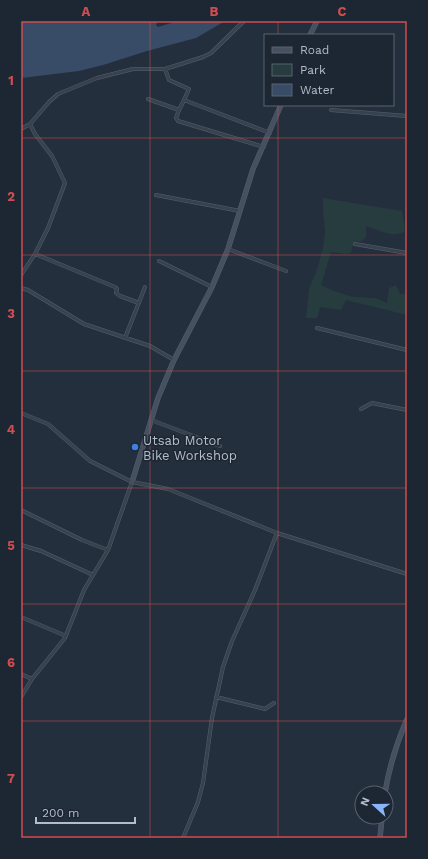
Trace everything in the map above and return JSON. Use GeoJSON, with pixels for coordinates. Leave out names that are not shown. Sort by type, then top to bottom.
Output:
{"type":"FeatureCollection","features":[{"type":"Feature","properties":{"kind":"street"},"geometry":{"type":"LineString","coordinates":[[21,129],[30,124],[58,94],[97,78],[133,69],[165,69],[203,57],[211,53],[244,21]]}},
{"type":"Feature","properties":{"kind":"street"},"geometry":{"type":"LineString","coordinates":[[310,34],[317,21]]}},
{"type":"Feature","properties":{"kind":"street"},"geometry":{"type":"LineString","coordinates":[[165,69],[169,80],[189,88],[176,118],[178,121],[264,147]]}},
{"type":"Feature","properties":{"kind":"street"},"geometry":{"type":"LineString","coordinates":[[148,98],[179,110]]}},
{"type":"Feature","properties":{"kind":"street"},"geometry":{"type":"LineString","coordinates":[[184,100],[270,133]]}},
{"type":"Feature","properties":{"kind":"street"},"geometry":{"type":"LineString","coordinates":[[21,697],[32,679],[66,636],[84,590],[108,550],[132,482],[158,398],[174,360],[212,287],[228,248],[253,169],[264,147],[281,106]]}},
{"type":"Feature","properties":{"kind":"street"},"geometry":{"type":"LineString","coordinates":[[331,110],[407,116]]}},
{"type":"Feature","properties":{"kind":"street"},"geometry":{"type":"LineString","coordinates":[[21,275],[35,254],[48,228],[65,183],[52,156],[35,134],[30,124]]}},
{"type":"Feature","properties":{"kind":"street"},"geometry":{"type":"LineString","coordinates":[[156,195],[240,211]]}},
{"type":"Feature","properties":{"kind":"street"},"geometry":{"type":"LineString","coordinates":[[355,244],[407,253]]}},
{"type":"Feature","properties":{"kind":"street"},"geometry":{"type":"LineString","coordinates":[[228,248],[286,270]]}},
{"type":"Feature","properties":{"kind":"street"},"geometry":{"type":"LineString","coordinates":[[35,254],[115,287],[117,289],[116,293],[120,296],[139,303]]}},
{"type":"Feature","properties":{"kind":"street"},"geometry":{"type":"LineString","coordinates":[[159,261],[212,287]]}},
{"type":"Feature","properties":{"kind":"street"},"geometry":{"type":"LineString","coordinates":[[125,338],[145,287]]}},
{"type":"Feature","properties":{"kind":"street"},"geometry":{"type":"LineString","coordinates":[[21,288],[28,290],[84,324],[150,346],[174,360]]}},
{"type":"Feature","properties":{"kind":"street"},"geometry":{"type":"LineString","coordinates":[[317,328],[407,350]]}},
{"type":"Feature","properties":{"kind":"street"},"geometry":{"type":"LineString","coordinates":[[361,408],[372,403],[407,410]]}},
{"type":"Feature","properties":{"kind":"street"},"geometry":{"type":"LineString","coordinates":[[21,413],[48,424],[90,460],[132,482],[168,489],[277,534],[407,574]]}},
{"type":"Feature","properties":{"kind":"street"},"geometry":{"type":"LineString","coordinates":[[151,420],[220,446]]}},
{"type":"Feature","properties":{"kind":"street"},"geometry":{"type":"LineString","coordinates":[[21,510],[82,540],[108,550]]}},
{"type":"Feature","properties":{"kind":"street"},"geometry":{"type":"LineString","coordinates":[[183,838],[198,802],[203,783],[212,718],[223,667],[277,534]]}},
{"type":"Feature","properties":{"kind":"street"},"geometry":{"type":"LineString","coordinates":[[21,545],[40,551],[93,575]]}},
{"type":"Feature","properties":{"kind":"street"},"geometry":{"type":"LineString","coordinates":[[21,617],[66,636]]}},
{"type":"Feature","properties":{"kind":"street"},"geometry":{"type":"LineString","coordinates":[[21,674],[32,679]]}},
{"type":"Feature","properties":{"kind":"street"},"geometry":{"type":"LineString","coordinates":[[216,697],[266,709],[274,704]]}},
{"type":"Feature","properties":{"kind":"street"},"geometry":{"type":"LineString","coordinates":[[386,785],[402,731],[407,719]]}},
{"type":"Feature","properties":{"kind":"street"},"geometry":{"type":"LineString","coordinates":[[380,838],[381,825]]}},
{"type":"Feature","properties":{"kind":"green space"},"geometry":{"type":"Polygon","coordinates":[[[323,198],[402,211],[405,231],[391,234],[366,226],[366,237],[362,241],[354,242],[351,253],[346,254],[331,252],[321,285],[353,297],[375,298],[387,303],[389,288],[396,285],[400,294],[407,293],[407,315],[346,300],[341,310],[320,307],[317,318],[306,318],[309,289],[317,270],[323,248],[325,232],[323,198]]]}},
{"type":"Feature","properties":{"kind":"water"},"geometry":{"type":"Polygon","coordinates":[[[21,21],[158,21],[156,25],[158,27],[178,21],[225,21],[196,38],[103,65],[79,71],[21,78],[21,21]]]}},
{"type":"Feature","properties":{"kind":"place","name":"Utsab Motor Bike Workshop"},"geometry":{"type":"Point","coordinates":[135,447]}}]}
